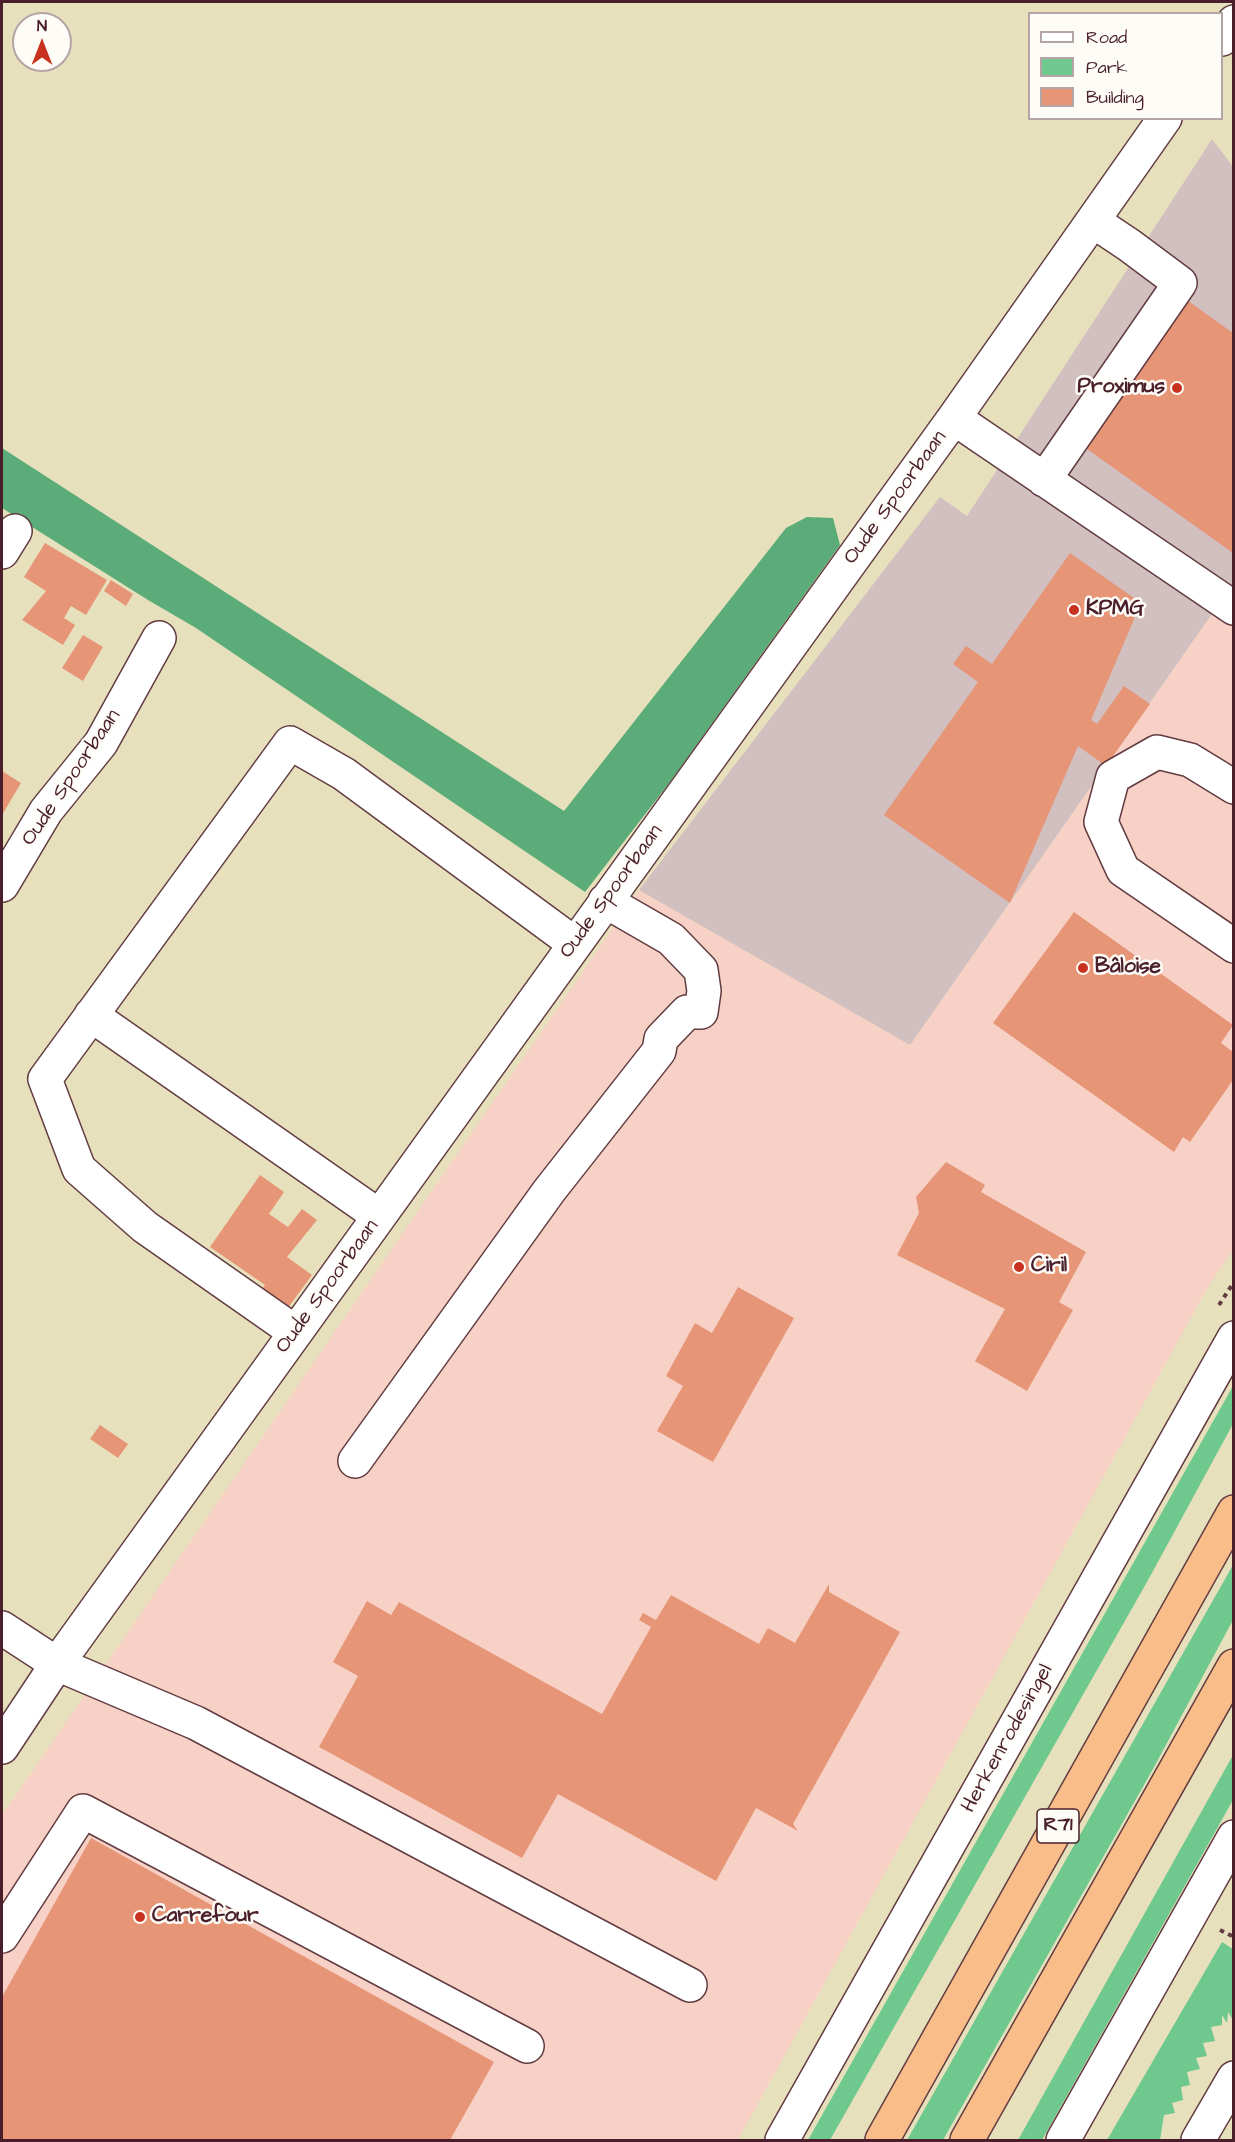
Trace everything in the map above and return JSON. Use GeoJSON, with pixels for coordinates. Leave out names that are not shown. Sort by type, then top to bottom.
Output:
{"type":"FeatureCollection","features":[{"type":"Feature","properties":{"kind":"highway","name":"R71"},"geometry":{"type":"LineString","coordinates":[[882,2140],[1233,1512]]}},
{"type":"Feature","properties":{"kind":"highway"},"geometry":{"type":"LineString","coordinates":[[967,2140],[1233,1666]]}},
{"type":"Feature","properties":{"kind":"street"},"geometry":{"type":"LineString","coordinates":[[1223,36],[1233,21]]}},
{"type":"Feature","properties":{"kind":"street","name":"Oude Spoorbaan"},"geometry":{"type":"LineString","coordinates":[[2,1747],[57,1664],[954,418],[1164,120]]}},
{"type":"Feature","properties":{"kind":"street"},"geometry":{"type":"LineString","coordinates":[[1044,480],[1180,283],[1093,221]]}},
{"type":"Feature","properties":{"kind":"street"},"geometry":{"type":"LineString","coordinates":[[954,418],[1233,608]]}},
{"type":"Feature","properties":{"kind":"street","name":"Oude Spoorbaan"},"geometry":{"type":"LineString","coordinates":[[2,885],[46,811],[101,743],[159,638]]}},
{"type":"Feature","properties":{"kind":"street"},"geometry":{"type":"LineString","coordinates":[[296,1332],[146,1227],[79,1169],[45,1079],[290,743],[344,774],[575,944]]}},
{"type":"Feature","properties":{"kind":"street"},"geometry":{"type":"LineString","coordinates":[[1233,787],[1190,760],[1156,752],[1113,777],[1101,822],[1123,870],[1233,946]]}},
{"type":"Feature","properties":{"kind":"street"},"geometry":{"type":"LineString","coordinates":[[355,1461],[549,1191],[659,1051],[661,1039],[687,1012],[701,1012],[704,991],[701,970],[671,939],[605,901]]}},
{"type":"Feature","properties":{"kind":"street"},"geometry":{"type":"LineString","coordinates":[[92,1015],[379,1216]]}},
{"type":"Feature","properties":{"kind":"street","name":"Herkenrodesingel"},"geometry":{"type":"LineString","coordinates":[[783,2140],[1233,1338]]}},
{"type":"Feature","properties":{"kind":"street"},"geometry":{"type":"LineString","coordinates":[[2,1628],[57,1664],[196,1723],[690,1985]]}},
{"type":"Feature","properties":{"kind":"street"},"geometry":{"type":"LineString","coordinates":[[2,1936],[83,1811],[527,2046]]}},
{"type":"Feature","properties":{"kind":"street"},"geometry":{"type":"LineString","coordinates":[[1063,2140],[1233,1837]]}},
{"type":"Feature","properties":{"kind":"street"},"geometry":{"type":"LineString","coordinates":[[1198,2140],[1233,2078]]}},
{"type":"Feature","properties":{"kind":"shaded area"},"geometry":{"type":"Polygon","coordinates":[[[1212,139],[1234,168],[1233,584],[910,1045],[639,890],[940,497],[967,516],[1212,139]]]}},
{"type":"Feature","properties":{"kind":"shaded area"},"geometry":{"type":"Polygon","coordinates":[[[1233,584],[1233,1250],[1209,1285],[738,2140],[2,2140],[2,1815],[639,890],[910,1045],[1233,584]]]}},
{"type":"Feature","properties":{"kind":"green space"},"geometry":{"type":"Polygon","coordinates":[[[2,448],[564,811],[786,528],[807,517],[833,518],[840,545],[670,782],[585,892],[196,628],[2,508],[2,448]]]}},
{"type":"Feature","properties":{"kind":"green space"},"geometry":{"type":"Polygon","coordinates":[[[1233,1386],[1233,1424],[1147,1582],[830,2140],[808,2140],[1233,1386]]]}},
{"type":"Feature","properties":{"kind":"green space"},"geometry":{"type":"Polygon","coordinates":[[[1233,1565],[1233,1620],[1153,1769],[943,2140],[907,2140],[1233,1565]]]}},
{"type":"Feature","properties":{"kind":"green space"},"geometry":{"type":"Polygon","coordinates":[[[1233,1755],[1233,1800],[1042,2140],[1018,2140],[1233,1755]]]}},
{"type":"Feature","properties":{"kind":"green space"},"geometry":{"type":"Polygon","coordinates":[[[1222,1942],[1233,1949],[1233,2020],[1228,2012],[1227,2023],[1222,2015],[1222,2025],[1211,2027],[1215,2041],[1203,2043],[1207,2056],[1196,2058],[1200,2069],[1187,2072],[1190,2085],[1181,2087],[1183,2100],[1172,2103],[1175,2113],[1164,2115],[1160,2140],[1107,2140],[1222,1942]]]}},
{"type":"Feature","properties":{"kind":"building","name":"Proximus"},"geometry":{"type":"Polygon","coordinates":[[[1184,298],[1233,333],[1233,553],[1080,444],[1184,298]]]}},
{"type":"Feature","properties":{"kind":"building"},"geometry":{"type":"Polygon","coordinates":[[[45,543],[107,580],[86,615],[71,606],[64,618],[75,625],[63,645],[22,620],[46,591],[24,577],[45,543]]]}},
{"type":"Feature","properties":{"kind":"building"},"geometry":{"type":"Polygon","coordinates":[[[1070,553],[1141,603],[1091,720],[1097,724],[1124,686],[1150,704],[1106,766],[1078,746],[1010,903],[884,815],[978,682],[953,664],[966,646],[992,664],[1070,553]]]}},
{"type":"Feature","properties":{"kind":"building"},"geometry":{"type":"Polygon","coordinates":[[[111,580],[133,594],[126,606],[104,591],[111,580]]]}},
{"type":"Feature","properties":{"kind":"building"},"geometry":{"type":"Polygon","coordinates":[[[83,635],[103,647],[83,681],[62,668],[83,635]]]}},
{"type":"Feature","properties":{"kind":"building"},"geometry":{"type":"Polygon","coordinates":[[[2,771],[21,783],[2,815],[2,771]]]}},
{"type":"Feature","properties":{"kind":"building"},"geometry":{"type":"Polygon","coordinates":[[[1074,912],[1233,1025],[1221,1043],[1233,1052],[1233,1080],[1190,1142],[1183,1137],[1174,1152],[993,1023],[1074,912]]]}},
{"type":"Feature","properties":{"kind":"building"},"geometry":{"type":"Polygon","coordinates":[[[946,1162],[985,1185],[981,1192],[1086,1252],[1059,1302],[1073,1310],[1027,1391],[975,1361],[1005,1309],[897,1255],[919,1213],[916,1197],[946,1162]]]}},
{"type":"Feature","properties":{"kind":"building"},"geometry":{"type":"Polygon","coordinates":[[[260,1175],[284,1192],[269,1214],[288,1227],[302,1209],[317,1220],[287,1257],[312,1275],[285,1312],[259,1293],[265,1285],[210,1247],[260,1175]]]}},
{"type":"Feature","properties":{"kind":"building"},"geometry":{"type":"Polygon","coordinates":[[[738,1287],[794,1318],[713,1462],[657,1431],[683,1386],[666,1376],[695,1323],[712,1333],[738,1287]]]}},
{"type":"Feature","properties":{"kind":"building"},"geometry":{"type":"Polygon","coordinates":[[[100,1425],[128,1444],[118,1458],[90,1439],[100,1425]]]}},
{"type":"Feature","properties":{"kind":"building"},"geometry":{"type":"Polygon","coordinates":[[[829,1584],[829,1592],[900,1632],[793,1824],[798,1831],[756,1808],[716,1881],[558,1794],[522,1858],[319,1747],[358,1676],[333,1662],[367,1601],[391,1615],[399,1602],[602,1714],[651,1627],[639,1620],[643,1613],[656,1620],[671,1595],[759,1644],[768,1628],[795,1643],[829,1584]]]}},
{"type":"Feature","properties":{"kind":"building","name":"Carrefour"},"geometry":{"type":"Polygon","coordinates":[[[91,1838],[494,2062],[450,2140],[2,2140],[2,1997],[91,1838]]]}},
{"type":"Feature","properties":{"kind":"place","name":"Proximus"},"geometry":{"type":"Point","coordinates":[1177,388]}},
{"type":"Feature","properties":{"kind":"place","name":"KPMG"},"geometry":{"type":"Point","coordinates":[1074,610]}},
{"type":"Feature","properties":{"kind":"place","name":"Bâloise"},"geometry":{"type":"Point","coordinates":[1083,968]}},
{"type":"Feature","properties":{"kind":"place","name":"Ciril"},"geometry":{"type":"Point","coordinates":[1019,1267]}},
{"type":"Feature","properties":{"kind":"place","name":"Carrefour"},"geometry":{"type":"Point","coordinates":[140,1917]}}]}
